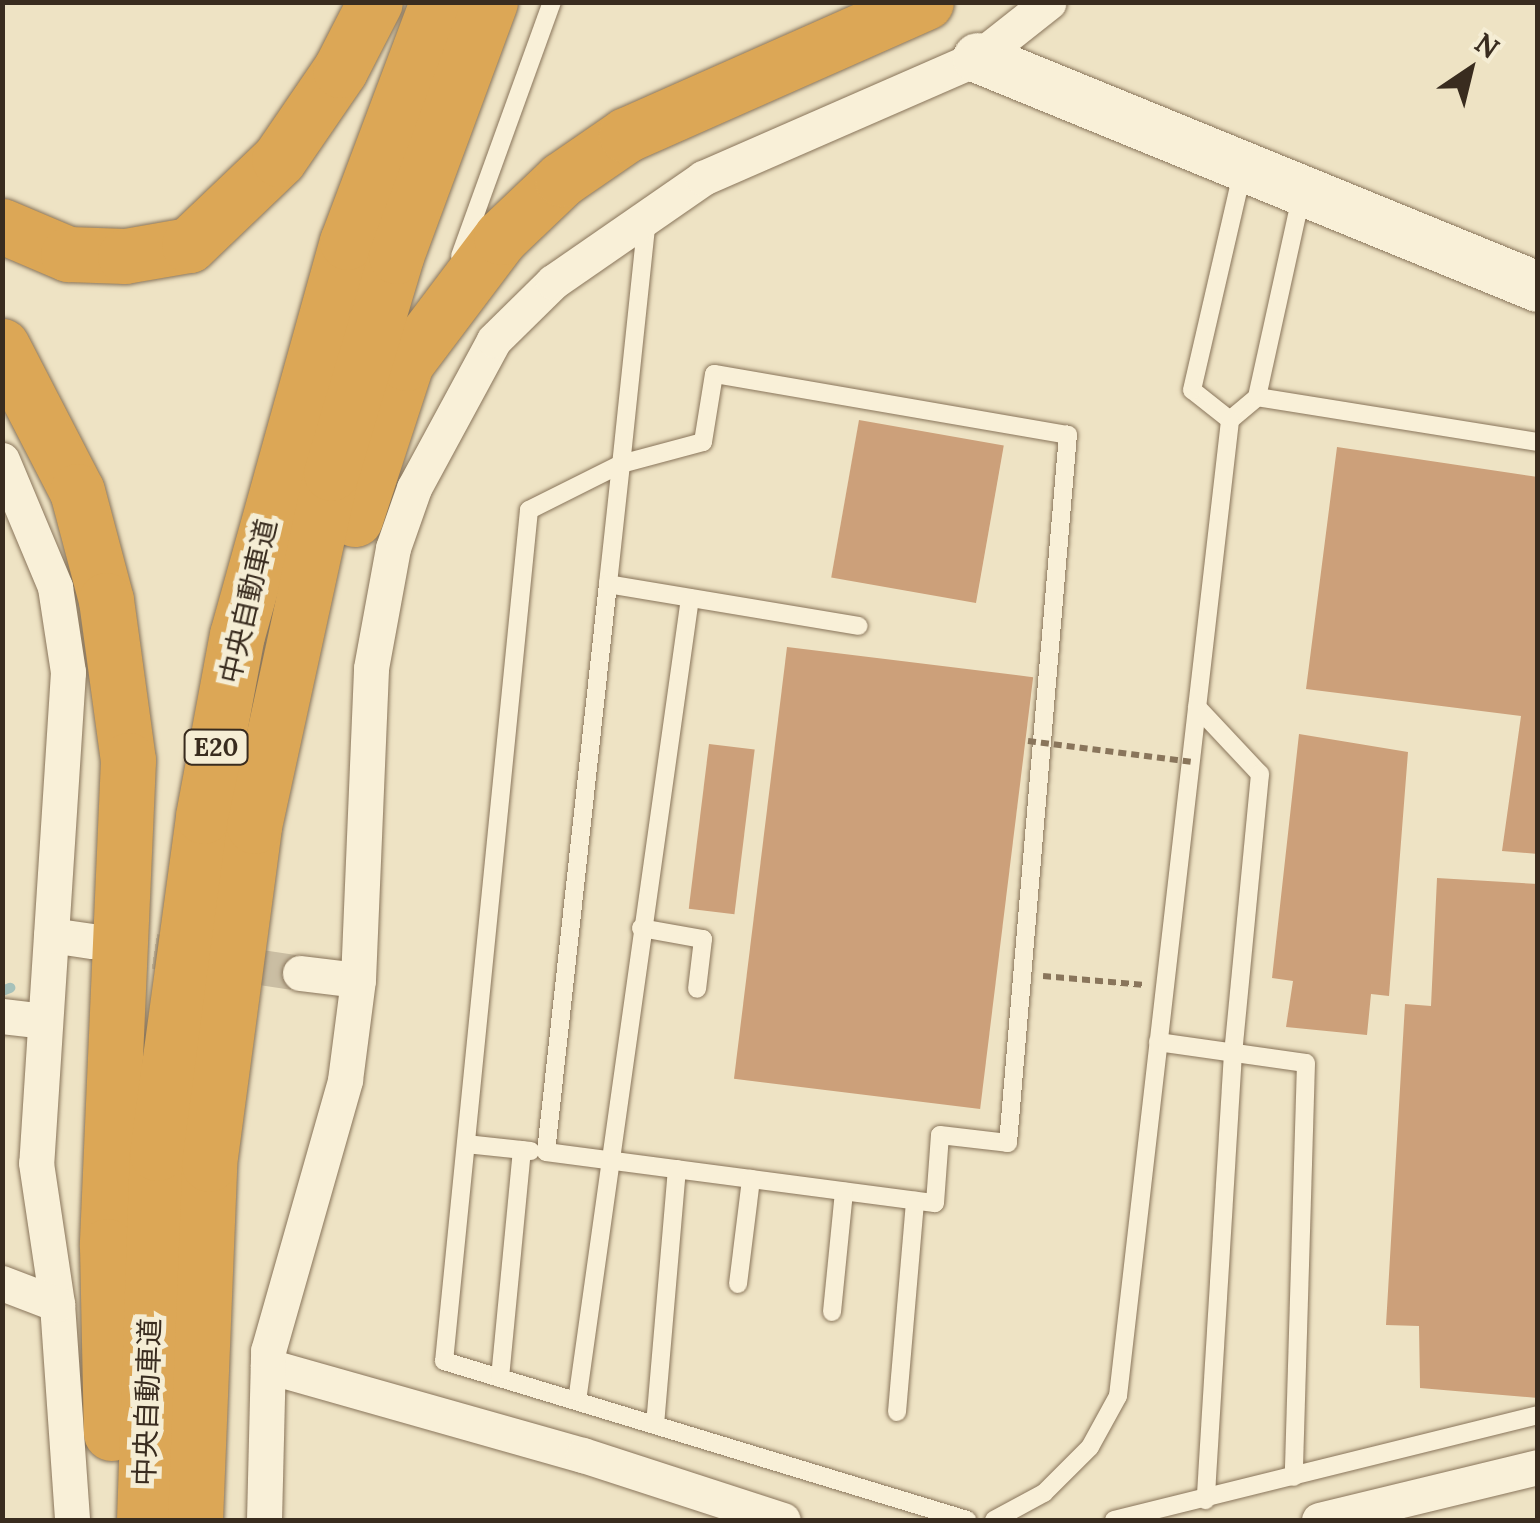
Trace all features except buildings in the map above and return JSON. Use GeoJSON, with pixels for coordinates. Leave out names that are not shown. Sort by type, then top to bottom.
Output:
{"type":"FeatureCollection","features":[{"type":"Feature","properties":{"kind":"highway"},"geometry":{"type":"LineString","coordinates":[[2,226],[68,254],[125,256],[189,245],[280,159],[340,70],[375,2]]}},
{"type":"Feature","properties":{"kind":"highway","name":"中央自動車道"},"geometry":{"type":"LineString","coordinates":[[144,1520],[156,1152],[202,816],[234,654],[347,242],[437,2]]}},
{"type":"Feature","properties":{"kind":"highway","name":"中央自動車道"},"geometry":{"type":"LineString","coordinates":[[195,1520],[209,1164],[254,826],[331,473],[396,256],[490,2]]}},
{"type":"Feature","properties":{"kind":"highway"},"geometry":{"type":"LineString","coordinates":[[254,826],[406,363],[441,309],[500,237],[562,178],[626,135],[926,2]]}},
{"type":"Feature","properties":{"kind":"highway"},"geometry":{"type":"LineString","coordinates":[[2,346],[77,491],[106,600],[128,760],[108,1246],[112,1520]]}},
{"type":"Feature","properties":{"kind":"street"},"geometry":{"type":"LineString","coordinates":[[264,1520],[268,1366],[345,1080],[358,980],[371,668],[393,548],[414,488],[494,340],[552,282],[648,212],[703,178],[978,58],[1048,2]]}},
{"type":"Feature","properties":{"kind":"street"},"geometry":{"type":"LineString","coordinates":[[978,58],[1538,287]]}},
{"type":"Feature","properties":{"kind":"street"},"geometry":{"type":"LineString","coordinates":[[2,460],[55,587],[68,672],[36,1162],[57,1304],[72,1520]]}},
{"type":"Feature","properties":{"kind":"street"},"geometry":{"type":"LineString","coordinates":[[50,935],[91,941]]}},
{"type":"Feature","properties":{"kind":"street"},"geometry":{"type":"LineString","coordinates":[[300,972],[358,980]]}},
{"type":"Feature","properties":{"kind":"street"},"geometry":{"type":"LineString","coordinates":[[2,1016],[44,1021]]}},
{"type":"Feature","properties":{"kind":"street"},"geometry":{"type":"LineString","coordinates":[[2,1283],[57,1304]]}},
{"type":"Feature","properties":{"kind":"street"},"geometry":{"type":"LineString","coordinates":[[268,1366],[583,1455],[784,1520]]}},
{"type":"Feature","properties":{"kind":"street"},"geometry":{"type":"LineString","coordinates":[[1319,1520],[1538,1468]]}},
{"type":"Feature","properties":{"kind":"lane"},"geometry":{"type":"LineString","coordinates":[[441,309],[552,2]]}},
{"type":"Feature","properties":{"kind":"lane"},"geometry":{"type":"LineString","coordinates":[[1230,420],[1192,390],[1244,166]]}},
{"type":"Feature","properties":{"kind":"lane"},"geometry":{"type":"LineString","coordinates":[[994,1520],[1044,1492],[1090,1446],[1118,1396],[1230,420],[1257,397],[1302,190]]}},
{"type":"Feature","properties":{"kind":"lane"},"geometry":{"type":"LineString","coordinates":[[546,1152],[648,212]]}},
{"type":"Feature","properties":{"kind":"lane"},"geometry":{"type":"LineString","coordinates":[[466,1144],[935,1203],[940,1135],[1008,1142],[1068,435],[714,374],[703,442],[621,464],[529,510],[444,1361],[968,1520]]}},
{"type":"Feature","properties":{"kind":"lane"},"geometry":{"type":"LineString","coordinates":[[1257,397],[1538,442]]}},
{"type":"Feature","properties":{"kind":"lane"},"geometry":{"type":"LineString","coordinates":[[608,584],[858,626]]}},
{"type":"Feature","properties":{"kind":"lane"},"geometry":{"type":"LineString","coordinates":[[577,1401],[606,1160],[690,598]]}},
{"type":"Feature","properties":{"kind":"lane"},"geometry":{"type":"LineString","coordinates":[[1197,707],[1260,774],[1233,1052],[1206,1500]]}},
{"type":"Feature","properties":{"kind":"lane"},"geometry":{"type":"LineString","coordinates":[[641,928],[702,939],[697,989]]}},
{"type":"Feature","properties":{"kind":"lane"},"geometry":{"type":"LineString","coordinates":[[1158,1042],[1306,1063],[1294,1478]]}},
{"type":"Feature","properties":{"kind":"lane"},"geometry":{"type":"LineString","coordinates":[[500,1378],[522,1150]]}},
{"type":"Feature","properties":{"kind":"lane"},"geometry":{"type":"LineString","coordinates":[[655,1425],[677,1169]]}},
{"type":"Feature","properties":{"kind":"lane"},"geometry":{"type":"LineString","coordinates":[[738,1284],[752,1179]]}},
{"type":"Feature","properties":{"kind":"lane"},"geometry":{"type":"LineString","coordinates":[[832,1312],[844,1192]]}},
{"type":"Feature","properties":{"kind":"lane"},"geometry":{"type":"LineString","coordinates":[[897,1412],[916,1201]]}},
{"type":"Feature","properties":{"kind":"lane"},"geometry":{"type":"LineString","coordinates":[[1114,1520],[1538,1414]]}},
{"type":"Feature","properties":{"kind":"path"},"geometry":{"type":"LineString","coordinates":[[1028,741],[1191,762]]}},
{"type":"Feature","properties":{"kind":"path"},"geometry":{"type":"LineString","coordinates":[[1022,974],[1165,987]]}},
{"type":"Feature","properties":{"kind":"waterway"},"geometry":{"type":"LineString","coordinates":[[2,991],[10,988]]}},
{"type":"Feature","properties":{"kind":"tunnel"},"geometry":{"type":"LineString","coordinates":[[102,943],[300,973]]}}]}
